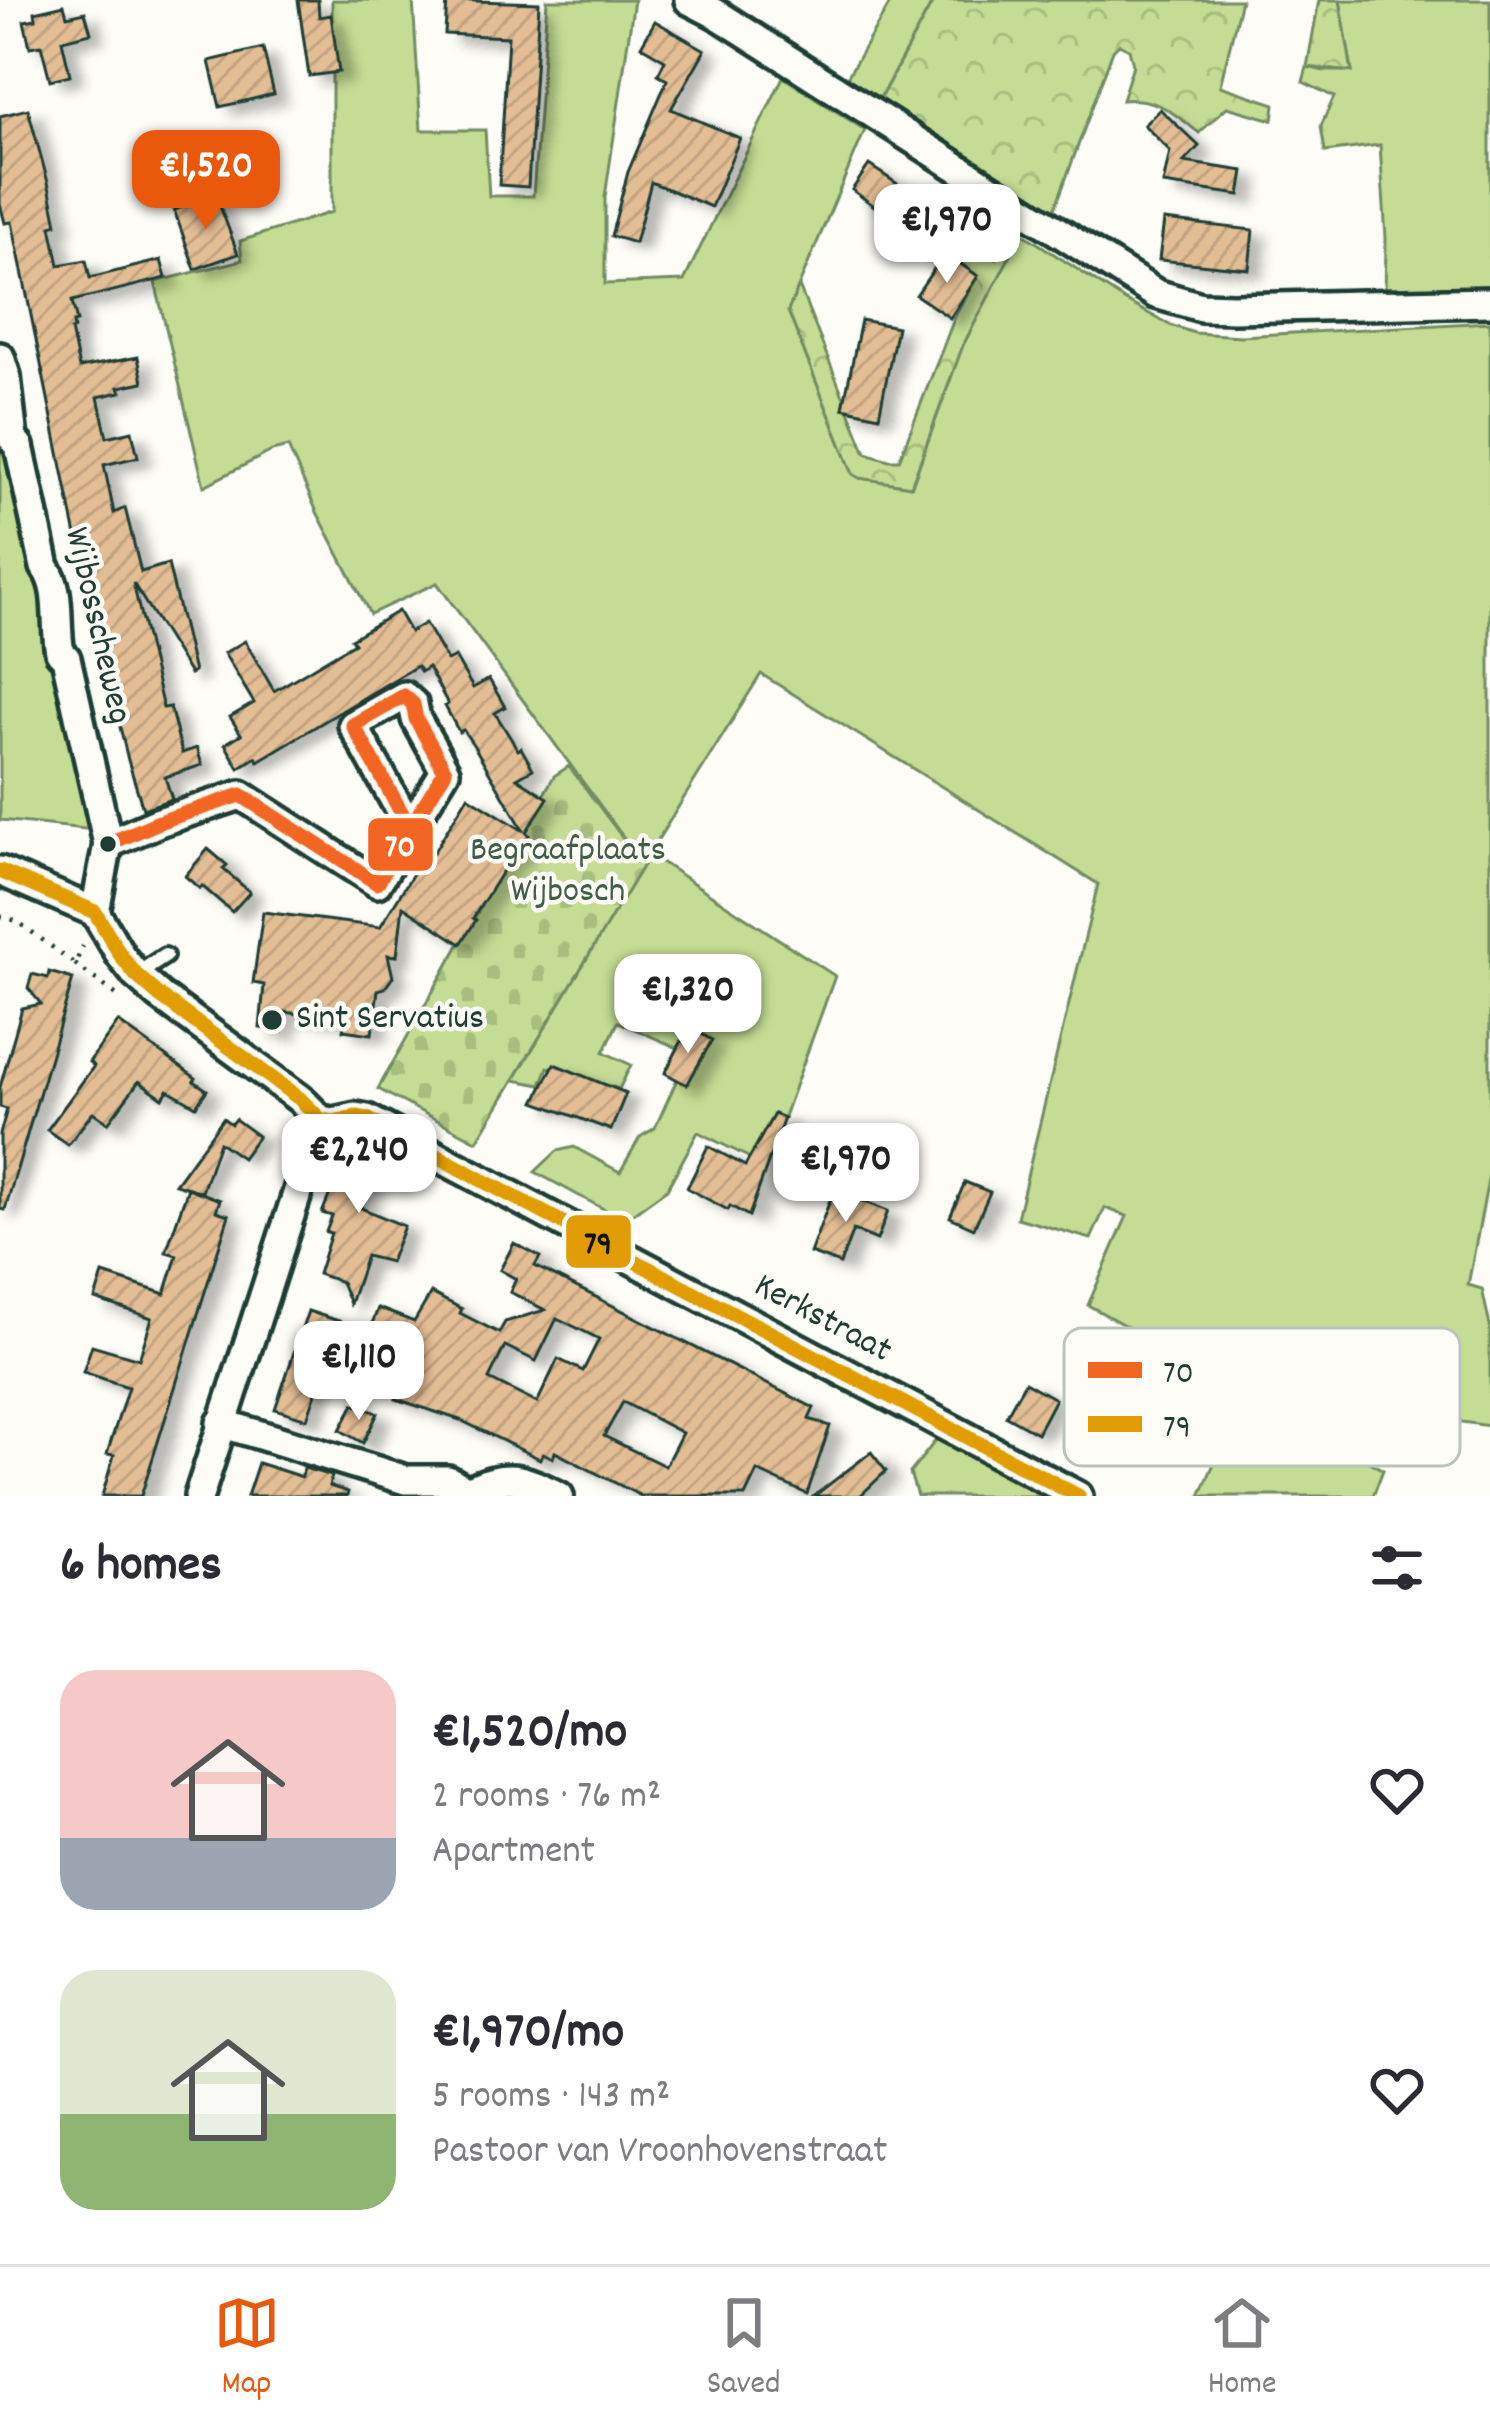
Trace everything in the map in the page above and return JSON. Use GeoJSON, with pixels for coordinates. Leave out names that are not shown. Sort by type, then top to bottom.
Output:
{"type":"FeatureCollection","features":[{"type":"Feature","properties":{"kind":"street"},"geometry":{"type":"LineString","coordinates":[[689,0],[1156,294],[1201,308],[1490,302]]}},
{"type":"Feature","properties":{"kind":"street","name":"Wijbosscheweg"},"geometry":{"type":"LineString","coordinates":[[0,357],[7,376],[13,439],[19,446],[45,567],[55,590],[60,652],[108,844],[95,912]]}},
{"type":"Feature","properties":{"kind":"street"},"geometry":{"type":"LineString","coordinates":[[108,844],[241,795],[377,883],[410,828]]}},
{"type":"Feature","properties":{"kind":"street"},"geometry":{"type":"LineString","coordinates":[[0,871],[95,912],[136,975],[285,1087],[321,1120],[199,1496]]}},
{"type":"Feature","properties":{"kind":"street","name":"Kerkstraat"},"geometry":{"type":"LineString","coordinates":[[321,1120],[367,1119],[1078,1496]]}},
{"type":"Feature","properties":{"kind":"street"},"geometry":{"type":"LineString","coordinates":[[221,1423],[406,1480],[448,1480],[468,1494],[489,1480],[506,1477],[559,1496]]}},
{"type":"Feature","properties":{"kind":"lane"},"geometry":{"type":"LineString","coordinates":[[136,975],[165,956]]}},
{"type":"Feature","properties":{"kind":"path"},"geometry":{"type":"LineString","coordinates":[[0,916],[17,921],[74,964],[95,912]]}},
{"type":"Feature","properties":{"kind":"green space"},"geometry":{"type":"Polygon","coordinates":[[[332,0],[413,0],[421,130],[485,130],[489,196],[533,196],[547,0],[634,0],[605,197],[605,284],[684,281],[783,77],[865,130],[788,311],[853,474],[860,478],[912,485],[963,345],[1022,233],[1124,300],[1194,333],[1241,336],[1490,322],[1490,1170],[1468,1285],[1482,1289],[1490,1326],[1490,1426],[1460,1422],[1460,1328],[1130,1328],[1088,1305],[1127,1216],[1105,1208],[1091,1239],[1017,1218],[1098,884],[761,674],[649,854],[835,976],[766,1166],[698,1132],[667,1189],[624,1220],[535,1172],[557,1151],[574,1147],[620,1172],[640,1137],[655,1128],[689,1053],[618,1022],[604,1052],[631,1065],[619,1089],[548,1067],[541,1085],[514,1080],[643,864],[437,583],[370,614],[288,447],[204,486],[155,282],[242,260],[240,241],[332,212],[332,0]]]}},
{"type":"Feature","properties":{"kind":"green space"},"geometry":{"type":"Polygon","coordinates":[[[892,0],[934,0],[879,100],[846,79],[892,0]]]}},
{"type":"Feature","properties":{"kind":"green space"},"geometry":{"type":"Polygon","coordinates":[[[934,0],[1241,0],[1220,86],[1275,104],[1273,120],[1227,107],[1199,133],[1154,103],[1122,100],[1133,65],[1129,49],[1119,44],[1053,214],[879,100],[934,0]]]}},
{"type":"Feature","properties":{"kind":"green space"},"geometry":{"type":"Polygon","coordinates":[[[1319,0],[1340,0],[1352,72],[1307,67],[1319,0]]]}},
{"type":"Feature","properties":{"kind":"green space"},"geometry":{"type":"Polygon","coordinates":[[[1340,0],[1490,0],[1490,292],[1385,300],[1380,145],[1325,152],[1321,126],[1334,97],[1303,82],[1307,67],[1352,71],[1340,0]]]}},
{"type":"Feature","properties":{"kind":"green space"},"geometry":{"type":"Polygon","coordinates":[[[970,199],[1022,233],[963,345],[911,486],[860,478],[853,474],[788,311],[799,286],[866,453],[899,460],[956,314],[976,279],[944,259],[944,245],[970,199]]]}},
{"type":"Feature","properties":{"kind":"green space"},"geometry":{"type":"Polygon","coordinates":[[[0,410],[92,818],[85,829],[0,820],[0,410]]]}},
{"type":"Feature","properties":{"kind":"green space","name":"Begraafplaats Wijbosch"},"geometry":{"type":"Polygon","coordinates":[[[569,766],[643,865],[477,1141],[378,1089],[554,776],[569,766]]]}},
{"type":"Feature","properties":{"kind":"green space"},"geometry":{"type":"Polygon","coordinates":[[[943,1431],[1060,1496],[917,1496],[910,1473],[943,1431]]]}},
{"type":"Feature","properties":{"kind":"green space"},"geometry":{"type":"Polygon","coordinates":[[[1213,1466],[1376,1466],[1383,1470],[1373,1496],[1200,1496],[1213,1466]]]}},
{"type":"Feature","properties":{"kind":"building"},"geometry":{"type":"Polygon","coordinates":[[[298,0],[318,0],[319,17],[331,15],[339,72],[309,76],[298,0]]]}},
{"type":"Feature","properties":{"kind":"building"},"geometry":{"type":"Polygon","coordinates":[[[447,0],[539,3],[528,187],[499,185],[508,37],[445,34],[447,0]]]}},
{"type":"Feature","properties":{"kind":"building"},"geometry":{"type":"Polygon","coordinates":[[[64,5],[67,16],[85,12],[91,33],[62,40],[70,75],[50,80],[41,45],[30,47],[24,21],[36,19],[35,12],[64,5]]]}},
{"type":"Feature","properties":{"kind":"building"},"geometry":{"type":"Polygon","coordinates":[[[655,21],[705,50],[671,109],[740,138],[711,207],[651,182],[635,243],[611,236],[628,172],[667,80],[658,74],[665,60],[641,46],[655,21]]]}},
{"type":"Feature","properties":{"kind":"building"},"geometry":{"type":"Polygon","coordinates":[[[263,48],[274,94],[220,107],[209,61],[263,48]]]}},
{"type":"Feature","properties":{"kind":"building"},"geometry":{"type":"Polygon","coordinates":[[[28,109],[57,224],[51,226],[59,265],[86,260],[90,278],[161,260],[166,278],[72,301],[77,322],[71,330],[79,368],[138,357],[143,382],[98,397],[107,437],[132,431],[138,457],[104,465],[114,513],[125,508],[141,572],[168,564],[194,672],[190,674],[133,583],[163,708],[170,707],[182,753],[197,748],[202,765],[165,777],[172,799],[143,809],[88,595],[12,222],[5,223],[0,204],[0,116],[28,109]]]}},
{"type":"Feature","properties":{"kind":"building"},"geometry":{"type":"Polygon","coordinates":[[[1160,109],[1199,146],[1184,162],[1244,171],[1240,195],[1163,184],[1170,151],[1144,125],[1160,109]]]}},
{"type":"Feature","properties":{"kind":"building"},"geometry":{"type":"Polygon","coordinates":[[[869,165],[943,214],[924,242],[852,190],[869,165]]]}},
{"type":"Feature","properties":{"kind":"building"},"geometry":{"type":"Polygon","coordinates":[[[216,195],[238,254],[195,269],[174,210],[216,195]]]}},
{"type":"Feature","properties":{"kind":"building"},"geometry":{"type":"Polygon","coordinates":[[[1164,220],[1253,230],[1249,269],[1159,260],[1164,220]]]}},
{"type":"Feature","properties":{"kind":"building"},"geometry":{"type":"Polygon","coordinates":[[[945,253],[978,276],[950,318],[916,295],[945,253]]]}},
{"type":"Feature","properties":{"kind":"building"},"geometry":{"type":"Polygon","coordinates":[[[861,320],[897,327],[879,416],[843,408],[861,320]]]}},
{"type":"Feature","properties":{"kind":"building"},"geometry":{"type":"Polygon","coordinates":[[[398,611],[410,632],[425,623],[447,661],[455,657],[473,688],[489,679],[505,707],[495,713],[533,769],[517,778],[548,798],[461,944],[403,906],[397,956],[388,955],[393,977],[378,990],[372,1034],[343,1030],[345,1020],[284,1012],[282,1031],[260,1028],[264,985],[253,983],[263,912],[380,927],[468,796],[524,831],[474,746],[463,730],[459,732],[428,667],[421,672],[417,666],[258,761],[256,757],[239,768],[225,744],[241,734],[230,717],[254,703],[224,653],[245,641],[274,691],[398,611]]]}},
{"type":"Feature","properties":{"kind":"building"},"geometry":{"type":"Polygon","coordinates":[[[208,849],[250,892],[232,912],[185,876],[208,849]]]}},
{"type":"Feature","properties":{"kind":"building"},"geometry":{"type":"Polygon","coordinates":[[[49,972],[73,979],[5,1210],[0,1209],[0,1134],[7,1109],[0,1107],[0,1087],[22,1008],[41,1004],[28,988],[32,974],[48,978],[49,972]]]}},
{"type":"Feature","properties":{"kind":"building"},"geometry":{"type":"Polygon","coordinates":[[[118,1022],[207,1090],[196,1106],[168,1090],[163,1098],[139,1081],[108,1123],[93,1112],[68,1145],[47,1130],[94,1066],[89,1062],[118,1022]]]}},
{"type":"Feature","properties":{"kind":"building"},"geometry":{"type":"Polygon","coordinates":[[[689,1027],[712,1040],[687,1085],[665,1073],[689,1027]]]}},
{"type":"Feature","properties":{"kind":"building"},"geometry":{"type":"Polygon","coordinates":[[[554,1064],[626,1093],[611,1130],[535,1102],[554,1064]]]}},
{"type":"Feature","properties":{"kind":"building"},"geometry":{"type":"Polygon","coordinates":[[[774,1114],[784,1118],[749,1216],[687,1188],[708,1146],[745,1166],[774,1114]]]}},
{"type":"Feature","properties":{"kind":"building"},"geometry":{"type":"Polygon","coordinates":[[[223,1118],[231,1124],[235,1119],[258,1136],[242,1158],[219,1142],[202,1192],[175,1184],[223,1118]]]}},
{"type":"Feature","properties":{"kind":"building"},"geometry":{"type":"Polygon","coordinates":[[[353,1138],[407,1164],[395,1183],[376,1173],[361,1208],[404,1226],[390,1262],[366,1256],[350,1304],[341,1282],[318,1274],[331,1233],[326,1232],[332,1216],[322,1213],[353,1138]]]}},
{"type":"Feature","properties":{"kind":"building"},"geometry":{"type":"Polygon","coordinates":[[[965,1182],[990,1192],[974,1228],[950,1217],[965,1182]]]}},
{"type":"Feature","properties":{"kind":"building"},"geometry":{"type":"Polygon","coordinates":[[[188,1188],[220,1200],[216,1211],[229,1215],[141,1496],[102,1496],[114,1455],[107,1454],[128,1387],[83,1372],[92,1345],[139,1359],[152,1318],[95,1299],[103,1274],[165,1294],[177,1255],[166,1252],[188,1188]]]}},
{"type":"Feature","properties":{"kind":"building"},"geometry":{"type":"Polygon","coordinates":[[[834,1190],[888,1211],[877,1240],[853,1230],[840,1264],[810,1253],[834,1190]]]}},
{"type":"Feature","properties":{"kind":"building"},"geometry":{"type":"Polygon","coordinates":[[[514,1243],[540,1257],[535,1266],[814,1408],[809,1419],[830,1426],[807,1494],[757,1471],[745,1496],[641,1496],[555,1452],[553,1458],[543,1453],[540,1459],[460,1420],[396,1399],[401,1382],[374,1371],[386,1338],[369,1332],[378,1308],[414,1322],[431,1293],[499,1333],[505,1322],[545,1310],[510,1292],[516,1279],[500,1270],[514,1243]],[[557,1318],[536,1361],[505,1346],[489,1379],[537,1403],[558,1359],[583,1371],[599,1339],[557,1318]],[[623,1402],[604,1436],[665,1466],[682,1433],[623,1402]]]}},
{"type":"Feature","properties":{"kind":"building"},"geometry":{"type":"Polygon","coordinates":[[[308,1311],[345,1323],[339,1342],[334,1341],[307,1419],[275,1409],[308,1311]]]}},
{"type":"Feature","properties":{"kind":"building"},"geometry":{"type":"Polygon","coordinates":[[[1025,1382],[1055,1399],[1037,1433],[1006,1416],[1025,1382]]]}},
{"type":"Feature","properties":{"kind":"building"},"geometry":{"type":"Polygon","coordinates":[[[354,1404],[378,1413],[363,1443],[340,1430],[354,1404]]]}},
{"type":"Feature","properties":{"kind":"building"},"geometry":{"type":"Polygon","coordinates":[[[871,1452],[886,1471],[860,1496],[814,1496],[871,1452]]]}},
{"type":"Feature","properties":{"kind":"building"},"geometry":{"type":"Polygon","coordinates":[[[258,1463],[302,1477],[304,1468],[332,1476],[329,1486],[348,1492],[347,1496],[247,1496],[258,1463]]]}},
{"type":"Feature","properties":{"kind":"transit line","name":"70"},"geometry":{"type":"LineString","coordinates":[[108,844],[241,795],[377,883],[445,771],[416,719],[413,704],[404,696],[353,725],[410,828]]}},
{"type":"Feature","properties":{"kind":"transit line","name":"79"},"geometry":{"type":"LineString","coordinates":[[0,871],[95,912],[136,975],[321,1120],[367,1119],[1078,1496]]}},
{"type":"Feature","properties":{"kind":"place","name":"Sint Servatius"},"geometry":{"type":"Point","coordinates":[272,1020]}}]}
